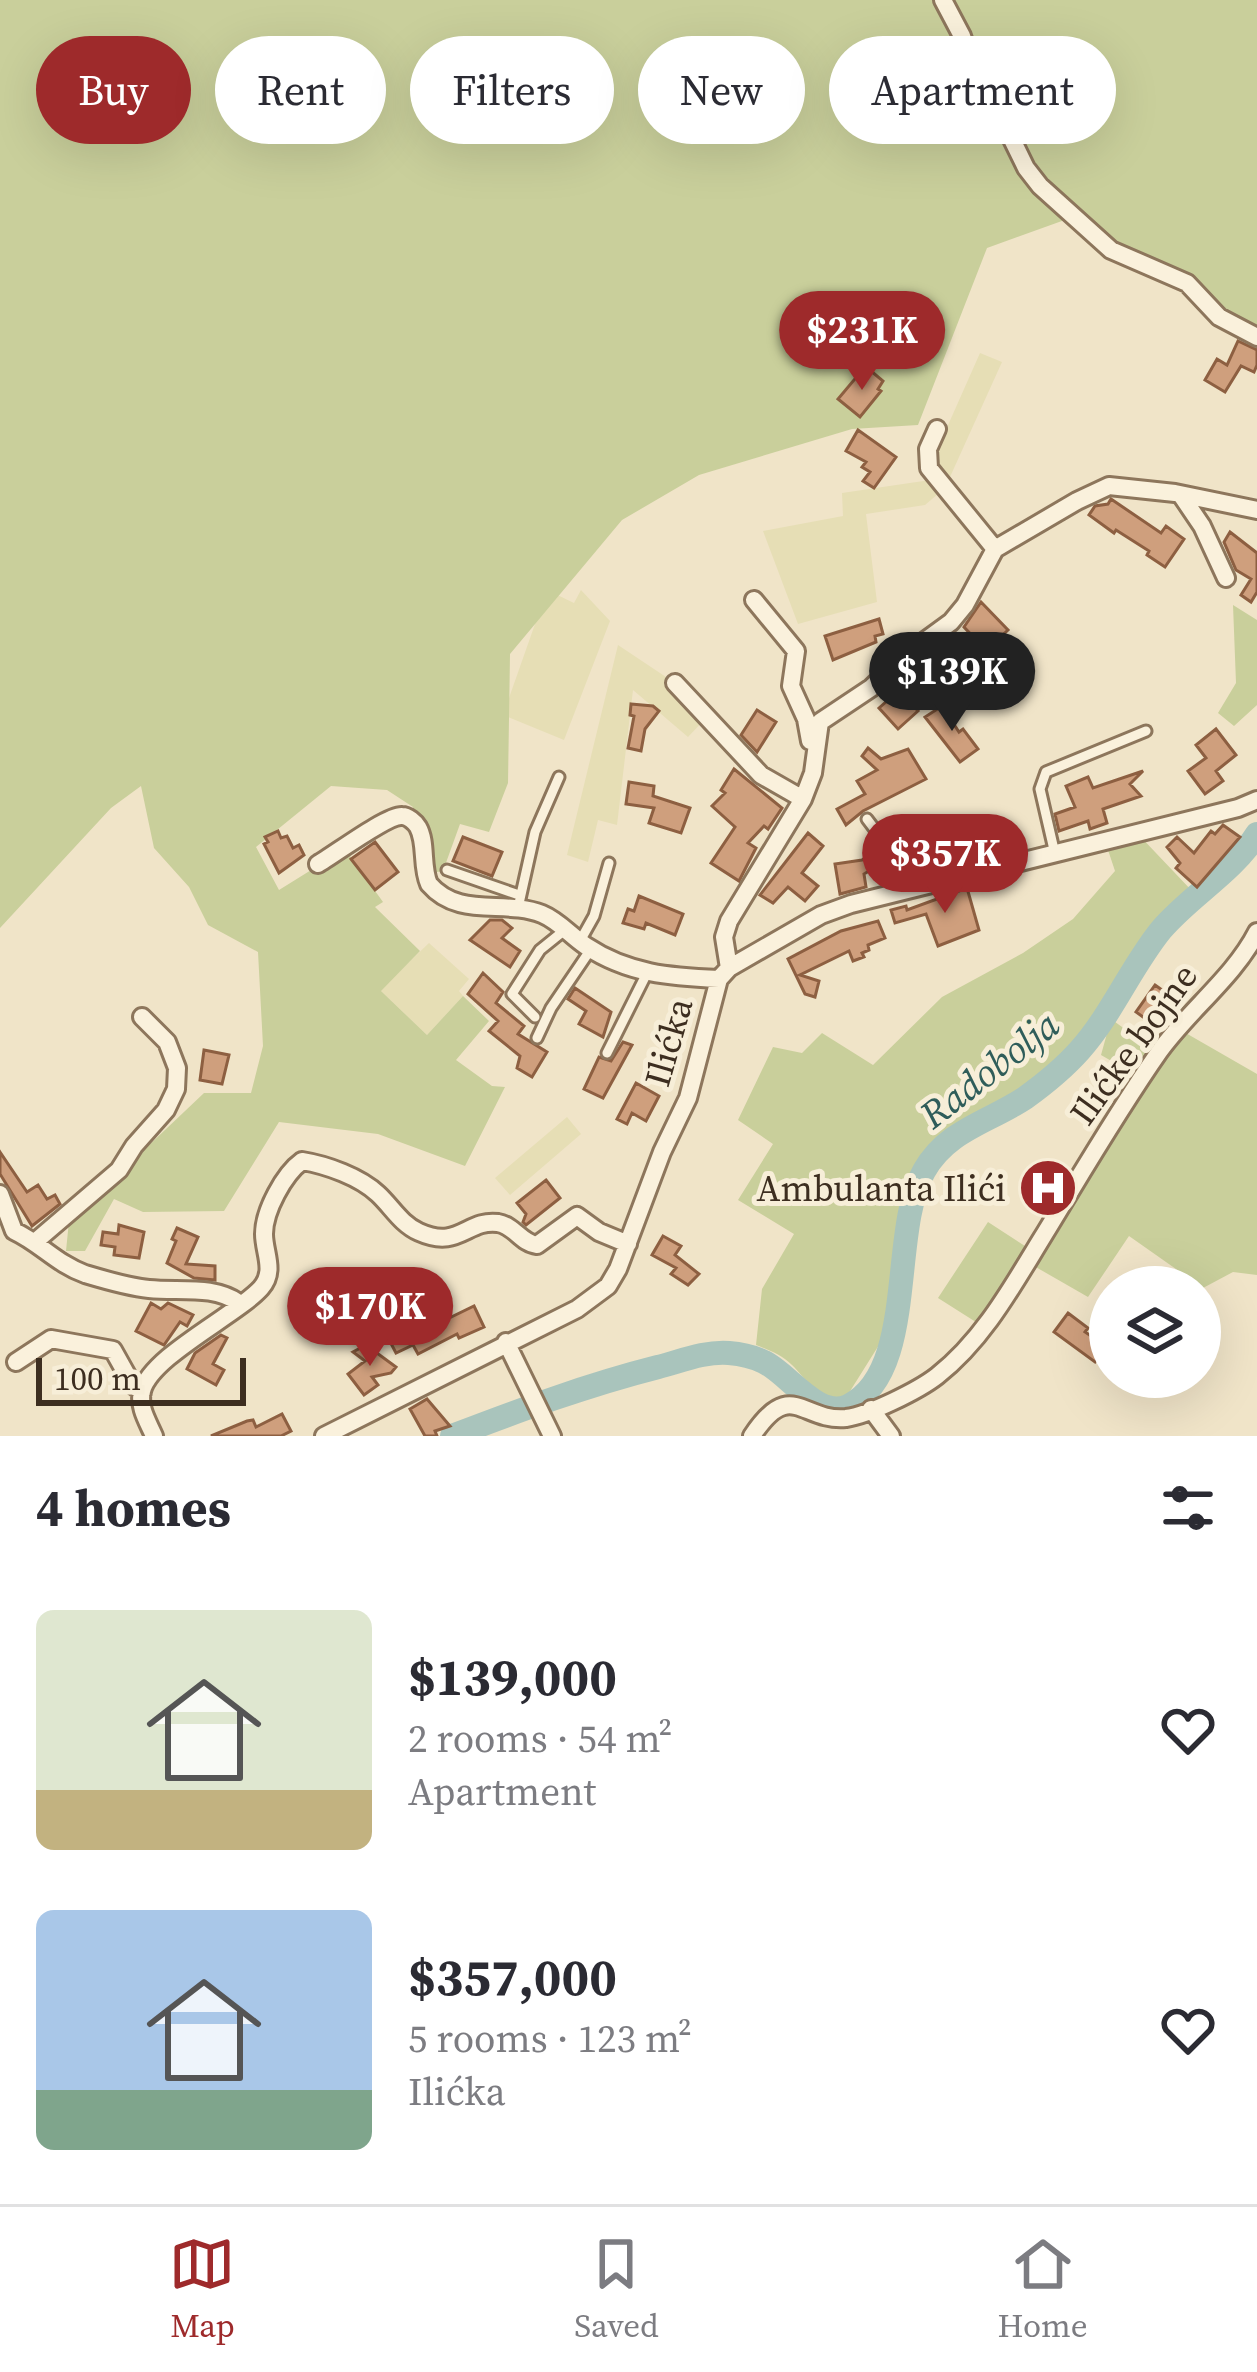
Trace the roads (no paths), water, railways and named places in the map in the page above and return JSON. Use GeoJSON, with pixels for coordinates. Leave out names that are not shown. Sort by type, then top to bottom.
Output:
{"type":"FeatureCollection","features":[{"type":"Feature","properties":{"kind":"street"},"geometry":{"type":"LineString","coordinates":[[943,0],[962,36],[980,91],[1040,186],[1111,250],[1187,283],[1219,317],[1257,337]]}},
{"type":"Feature","properties":{"kind":"street"},"geometry":{"type":"LineString","coordinates":[[937,429],[928,449],[929,468],[995,549]]}},
{"type":"Feature","properties":{"kind":"street"},"geometry":{"type":"LineString","coordinates":[[318,864],[401,816],[418,826],[424,874],[434,890],[476,908],[519,902],[614,962],[647,973],[724,974],[729,921],[803,799],[813,773],[820,722],[871,688],[951,622],[995,549],[1109,486],[1257,509]]}},
{"type":"Feature","properties":{"kind":"street"},"geometry":{"type":"LineString","coordinates":[[1181,495],[1202,526],[1226,578]]}},
{"type":"Feature","properties":{"kind":"street"},"geometry":{"type":"LineString","coordinates":[[754,600],[796,651],[791,686],[806,719],[813,773]]}},
{"type":"Feature","properties":{"kind":"street"},"geometry":{"type":"LineString","coordinates":[[676,683],[761,775],[803,799]]}},
{"type":"Feature","properties":{"kind":"street","name":"Ilićka"},"geometry":{"type":"LineString","coordinates":[[324,1436],[595,1297],[618,1269],[662,1152],[688,1098],[724,974],[821,915],[1257,801]]}},
{"type":"Feature","properties":{"kind":"street","name":"Ilićke bojne"},"geometry":{"type":"LineString","coordinates":[[752,1436],[771,1413],[785,1405],[803,1406],[831,1418],[852,1418],[936,1378],[981,1330],[1014,1285],[1158,1053],[1257,932]]}},
{"type":"Feature","properties":{"kind":"street"},"geometry":{"type":"LineString","coordinates":[[36,1241],[119,1170],[166,1110],[176,1089],[177,1068],[167,1042],[142,1017]]}},
{"type":"Feature","properties":{"kind":"street"},"geometry":{"type":"LineString","coordinates":[[154,1436],[143,1412],[142,1392],[154,1372],[267,1280],[264,1225],[291,1171],[302,1161],[369,1187],[409,1226],[440,1239],[497,1223],[512,1229],[525,1243],[537,1245],[577,1216],[628,1244]]}},
{"type":"Feature","properties":{"kind":"street"},"geometry":{"type":"LineString","coordinates":[[0,1194],[7,1236],[36,1241],[45,1254],[82,1273],[145,1288],[224,1292],[239,1303]]}},
{"type":"Feature","properties":{"kind":"street"},"geometry":{"type":"LineString","coordinates":[[16,1362],[51,1339],[113,1351],[142,1392]]}},
{"type":"Feature","properties":{"kind":"street"},"geometry":{"type":"LineString","coordinates":[[506,1342],[552,1436]]}},
{"type":"Feature","properties":{"kind":"street"},"geometry":{"type":"LineString","coordinates":[[872,1409],[891,1436]]}},
{"type":"Feature","properties":{"kind":"lane"},"geometry":{"type":"LineString","coordinates":[[1055,854],[1040,789],[1046,772],[1146,731]]}},
{"type":"Feature","properties":{"kind":"lane"},"geometry":{"type":"LineString","coordinates":[[447,870],[519,902],[535,832],[559,777]]}},
{"type":"Feature","properties":{"kind":"lane"},"geometry":{"type":"LineString","coordinates":[[867,819],[898,860],[905,891]]}},
{"type":"Feature","properties":{"kind":"lane"},"geometry":{"type":"LineString","coordinates":[[898,860],[927,840]]}},
{"type":"Feature","properties":{"kind":"lane"},"geometry":{"type":"LineString","coordinates":[[537,1038],[594,916],[609,862]]}},
{"type":"Feature","properties":{"kind":"lane"},"geometry":{"type":"LineString","coordinates":[[535,1017],[512,994],[540,950],[579,940]]}},
{"type":"Feature","properties":{"kind":"lane"},"geometry":{"type":"LineString","coordinates":[[607,1053],[647,973]]}},
{"type":"Feature","properties":{"kind":"waterway","name":"Radobolja"},"geometry":{"type":"LineString","coordinates":[[452,1436],[605,1382],[720,1353],[764,1362],[826,1407],[848,1406],[870,1389],[884,1364],[894,1333],[914,1197],[933,1157],[957,1136],[1054,1076],[1102,1021],[1161,930],[1236,861],[1257,834]]}},
{"type":"Feature","properties":{"kind":"place","name":"Ambulanta Ilići"},"geometry":{"type":"Point","coordinates":[1048,1188]}}]}
